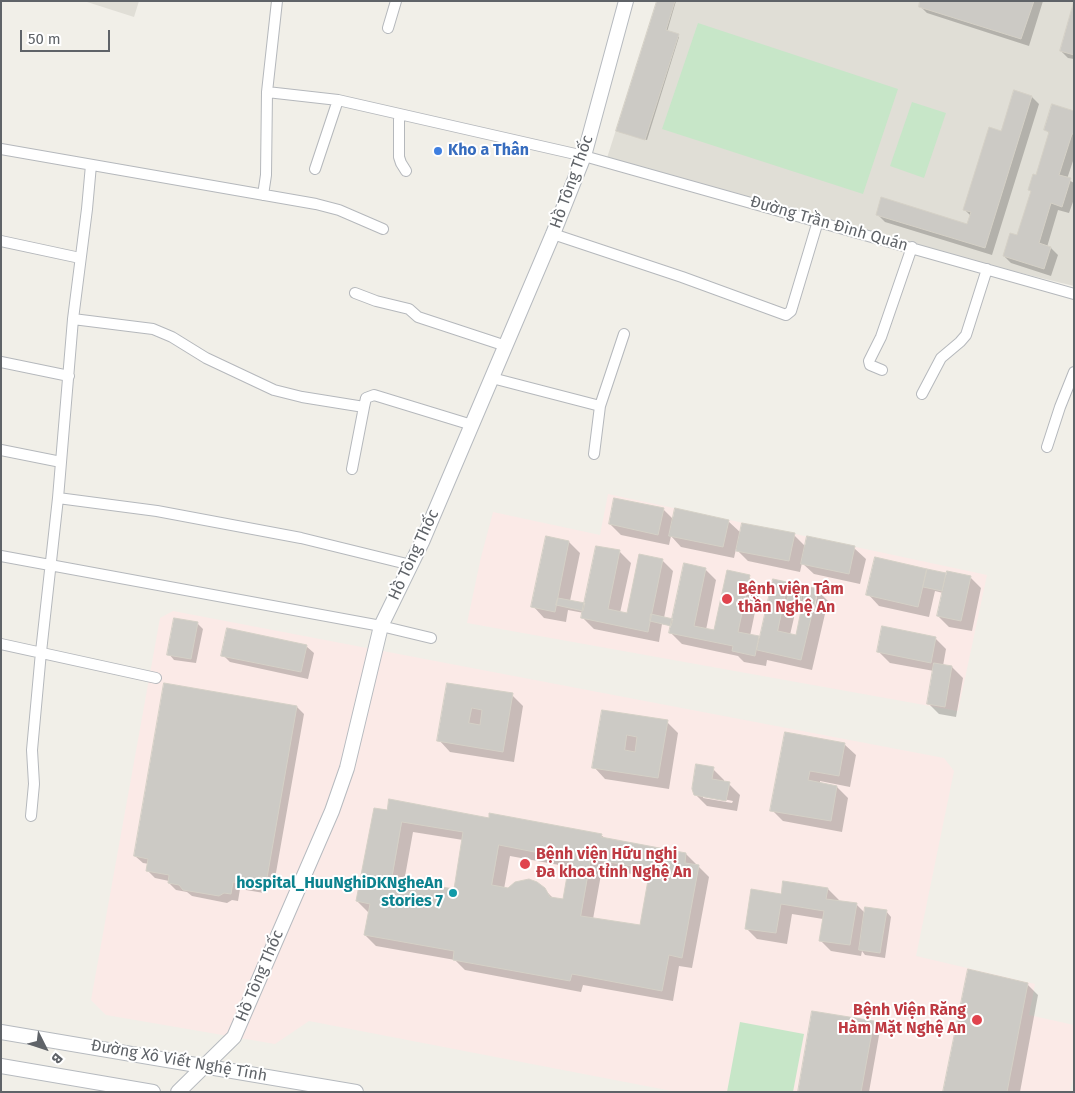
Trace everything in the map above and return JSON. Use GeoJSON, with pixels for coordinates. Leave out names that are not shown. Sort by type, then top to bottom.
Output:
{"type":"FeatureCollection","features":[{"type":"Feature","properties":{"kind":"street"},"geometry":{"type":"LineString","coordinates":[[263,195],[266,175],[267,92],[277,1]]}},
{"type":"Feature","properties":{"kind":"street"},"geometry":{"type":"LineString","coordinates":[[388,28],[396,1]]}},
{"type":"Feature","properties":{"kind":"street","name":"Hồ Tông Thốc"},"geometry":{"type":"LineString","coordinates":[[178,1092],[234,1037],[332,811],[347,768],[380,626],[411,564],[472,425],[584,156],[626,1]]}},
{"type":"Feature","properties":{"kind":"street","name":"Đường Trần Đình Quán"},"geometry":{"type":"LineString","coordinates":[[267,92],[338,100],[584,156],[1074,294]]}},
{"type":"Feature","properties":{"kind":"street"},"geometry":{"type":"LineString","coordinates":[[315,169],[338,100]]}},
{"type":"Feature","properties":{"kind":"street"},"geometry":{"type":"LineString","coordinates":[[399,115],[399,157],[400,163],[406,171]]}},
{"type":"Feature","properties":{"kind":"street"},"geometry":{"type":"LineString","coordinates":[[1,149],[328,206],[383,229]]}},
{"type":"Feature","properties":{"kind":"street"},"geometry":{"type":"LineString","coordinates":[[31,816],[34,784],[32,750],[41,652],[58,498],[73,319],[91,164]]}},
{"type":"Feature","properties":{"kind":"street"},"geometry":{"type":"LineString","coordinates":[[553,234],[682,277],[786,315],[791,311],[818,221]]}},
{"type":"Feature","properties":{"kind":"street"},"geometry":{"type":"LineString","coordinates":[[1,241],[80,258]]}},
{"type":"Feature","properties":{"kind":"street"},"geometry":{"type":"LineString","coordinates":[[882,370],[870,365],[869,361],[881,337],[912,248]]}},
{"type":"Feature","properties":{"kind":"street"},"geometry":{"type":"LineString","coordinates":[[922,394],[941,358],[966,335],[987,268]]}},
{"type":"Feature","properties":{"kind":"street"},"geometry":{"type":"LineString","coordinates":[[355,293],[376,301],[409,309],[418,317],[506,346]]}},
{"type":"Feature","properties":{"kind":"street"},"geometry":{"type":"LineString","coordinates":[[73,319],[153,330],[172,338],[206,358],[274,390],[302,398],[364,407]]}},
{"type":"Feature","properties":{"kind":"street"},"geometry":{"type":"LineString","coordinates":[[594,454],[600,406],[624,334]]}},
{"type":"Feature","properties":{"kind":"street"},"geometry":{"type":"LineString","coordinates":[[1,362],[69,376]]}},
{"type":"Feature","properties":{"kind":"street"},"geometry":{"type":"LineString","coordinates":[[1047,447],[1074,372]]}},
{"type":"Feature","properties":{"kind":"street"},"geometry":{"type":"LineString","coordinates":[[492,378],[600,406]]}},
{"type":"Feature","properties":{"kind":"street"},"geometry":{"type":"LineString","coordinates":[[352,468],[366,398],[370,395],[472,425]]}},
{"type":"Feature","properties":{"kind":"street"},"geometry":{"type":"LineString","coordinates":[[1,450],[61,462]]}},
{"type":"Feature","properties":{"kind":"street"},"geometry":{"type":"LineString","coordinates":[[58,498],[157,511],[301,538],[411,564]]}},
{"type":"Feature","properties":{"kind":"street"},"geometry":{"type":"LineString","coordinates":[[1,556],[380,626],[431,638]]}},
{"type":"Feature","properties":{"kind":"street"},"geometry":{"type":"LineString","coordinates":[[1,644],[156,678]]}},
{"type":"Feature","properties":{"kind":"street","name":"Đường Xô Viết Nghệ Tĩnh"},"geometry":{"type":"LineString","coordinates":[[1,1032],[356,1092]]}},
{"type":"Feature","properties":{"kind":"street"},"geometry":{"type":"LineString","coordinates":[[1,1066],[153,1092]]}},
{"type":"Feature","properties":{"kind":"shaded area"},"geometry":{"type":"Polygon","coordinates":[[[84,1],[139,1],[134,17],[84,1]]]}},
{"type":"Feature","properties":{"kind":"shaded area"},"geometry":{"type":"Polygon","coordinates":[[[657,1],[1074,1],[1074,286],[988,265],[607,158],[657,1]]]}},
{"type":"Feature","properties":{"kind":"shaded area","name":"Bệnh viện Tâm thần Nghệ An"},"geometry":{"type":"Polygon","coordinates":[[[608,494],[987,575],[958,711],[467,623],[493,512],[600,535],[608,494]]]}},
{"type":"Feature","properties":{"kind":"shaded area","name":"Bệnh viện Hữu nghị Đa khoa tỉnh Nghệ An"},"geometry":{"type":"Polygon","coordinates":[[[173,611],[944,758],[954,771],[916,956],[1035,984],[1029,1015],[1074,1025],[1074,1075],[1070,1092],[677,1092],[309,1021],[275,1044],[106,1015],[91,1000],[160,618],[173,611]]]}},
{"type":"Feature","properties":{"kind":"green space"},"geometry":{"type":"Polygon","coordinates":[[[698,23],[898,89],[863,194],[662,129],[698,23]]]}},
{"type":"Feature","properties":{"kind":"green space"},"geometry":{"type":"Polygon","coordinates":[[[912,102],[946,113],[924,178],[890,166],[912,102]]]}},
{"type":"Feature","properties":{"kind":"green space"},"geometry":{"type":"Polygon","coordinates":[[[740,1022],[804,1034],[793,1092],[727,1092],[740,1022]]]}},
{"type":"Feature","properties":{"kind":"building"},"geometry":{"type":"Polygon","coordinates":[[[657,1],[675,1],[666,30],[679,34],[645,140],[616,131],[657,1]]]}},
{"type":"Feature","properties":{"kind":"building"},"geometry":{"type":"Polygon","coordinates":[[[920,1],[1034,1],[1021,39],[919,7],[920,1]]]}},
{"type":"Feature","properties":{"kind":"building"},"geometry":{"type":"Polygon","coordinates":[[[1074,1],[1074,55],[1060,51],[1074,1]]]}},
{"type":"Feature","properties":{"kind":"building"},"geometry":{"type":"Polygon","coordinates":[[[1014,90],[1032,96],[985,248],[876,215],[881,197],[967,224],[971,212],[963,210],[989,127],[1001,131],[1014,90]]]}},
{"type":"Feature","properties":{"kind":"building"},"geometry":{"type":"Polygon","coordinates":[[[1052,104],[1074,111],[1074,134],[1072,134],[1059,175],[1071,178],[1062,207],[1051,203],[1039,243],[1051,247],[1044,269],[1003,256],[1010,233],[1017,235],[1031,191],[1028,190],[1033,174],[1036,175],[1049,132],[1044,130],[1052,104]]]}},
{"type":"Feature","properties":{"kind":"building"},"geometry":{"type":"Polygon","coordinates":[[[614,498],[664,508],[658,535],[609,524],[614,498]]]}},
{"type":"Feature","properties":{"kind":"building"},"geometry":{"type":"Polygon","coordinates":[[[675,508],[729,520],[723,547],[669,536],[675,508]]]}},
{"type":"Feature","properties":{"kind":"building"},"geometry":{"type":"Polygon","coordinates":[[[742,523],[795,533],[789,561],[736,551],[742,523]]]}},
{"type":"Feature","properties":{"kind":"building"},"geometry":{"type":"Polygon","coordinates":[[[546,536],[569,541],[555,612],[531,607],[546,536]]]}},
{"type":"Feature","properties":{"kind":"building"},"geometry":{"type":"Polygon","coordinates":[[[807,536],[855,546],[849,574],[801,564],[807,536]]]}},
{"type":"Feature","properties":{"kind":"building"},"geometry":{"type":"Polygon","coordinates":[[[596,546],[620,550],[608,609],[627,613],[639,554],[663,559],[648,632],[581,618],[596,546]]]}},
{"type":"Feature","properties":{"kind":"building"},"geometry":{"type":"Polygon","coordinates":[[[875,557],[927,569],[918,607],[866,595],[875,557]]]}},
{"type":"Feature","properties":{"kind":"building"},"geometry":{"type":"Polygon","coordinates":[[[684,563],[706,568],[694,626],[714,630],[727,570],[750,575],[738,632],[759,636],[755,656],[732,651],[733,646],[669,633],[684,563]]]}},
{"type":"Feature","properties":{"kind":"building"},"geometry":{"type":"Polygon","coordinates":[[[927,569],[946,573],[942,591],[923,587],[927,569]]]}},
{"type":"Feature","properties":{"kind":"building"},"geometry":{"type":"Polygon","coordinates":[[[947,571],[971,576],[961,621],[937,616],[947,571]]]}},
{"type":"Feature","properties":{"kind":"building"},"geometry":{"type":"Polygon","coordinates":[[[773,579],[818,589],[801,660],[757,650],[773,579]],[[786,592],[778,631],[796,635],[804,596],[802,595],[800,604],[787,601],[789,592],[786,592]]]}},
{"type":"Feature","properties":{"kind":"building"},"geometry":{"type":"Polygon","coordinates":[[[558,598],[585,603],[583,611],[556,605],[558,598]]]}},
{"type":"Feature","properties":{"kind":"building"},"geometry":{"type":"Polygon","coordinates":[[[651,614],[673,619],[671,626],[650,621],[651,614]]]}},
{"type":"Feature","properties":{"kind":"building"},"geometry":{"type":"Polygon","coordinates":[[[174,618],[198,622],[191,659],[167,655],[174,618]]]}},
{"type":"Feature","properties":{"kind":"building"},"geometry":{"type":"Polygon","coordinates":[[[882,626],[936,637],[931,663],[877,652],[882,626]]]}},
{"type":"Feature","properties":{"kind":"building"},"geometry":{"type":"Polygon","coordinates":[[[227,628],[307,645],[301,672],[221,656],[227,628]]]}},
{"type":"Feature","properties":{"kind":"building"},"geometry":{"type":"Polygon","coordinates":[[[934,663],[952,666],[945,707],[927,704],[934,663]]]}},
{"type":"Feature","properties":{"kind":"building"},"geometry":{"type":"Polygon","coordinates":[[[164,683],[297,706],[267,878],[259,876],[257,886],[233,882],[231,894],[224,893],[219,896],[183,890],[179,885],[168,883],[169,875],[146,871],[148,859],[134,856],[164,683]]]}},
{"type":"Feature","properties":{"kind":"building"},"geometry":{"type":"Polygon","coordinates":[[[447,683],[513,693],[503,752],[437,741],[447,683]],[[472,708],[469,723],[480,725],[482,710],[472,708]]]}},
{"type":"Feature","properties":{"kind":"building"},"geometry":{"type":"Polygon","coordinates":[[[602,710],[668,720],[658,778],[592,768],[602,710]],[[627,735],[625,750],[635,752],[637,737],[627,735]]]}},
{"type":"Feature","properties":{"kind":"building"},"geometry":{"type":"Polygon","coordinates":[[[785,732],[845,743],[839,776],[810,771],[808,780],[837,786],[831,821],[770,811],[785,732]]]}},
{"type":"Feature","properties":{"kind":"building"},"geometry":{"type":"Polygon","coordinates":[[[696,764],[714,767],[712,779],[730,782],[726,801],[694,795],[692,789],[696,764]]]}},
{"type":"Feature","properties":{"kind":"building","name":"hospital_HuuNghiDKNgheAn stories 7"},"geometry":{"type":"Polygon","coordinates":[[[389,799],[489,818],[489,813],[602,834],[601,837],[686,853],[685,863],[699,865],[682,958],[669,955],[662,991],[572,974],[570,981],[453,960],[454,951],[364,935],[370,904],[356,901],[374,808],[387,810],[389,799]],[[402,822],[392,879],[454,889],[463,832],[402,822]],[[499,845],[492,885],[508,888],[515,882],[529,879],[545,888],[550,897],[563,899],[570,859],[499,845]],[[591,859],[581,916],[640,925],[650,869],[591,859]]]}},
{"type":"Feature","properties":{"kind":"building"},"geometry":{"type":"Polygon","coordinates":[[[783,881],[828,888],[826,899],[857,903],[850,945],[819,941],[824,911],[781,904],[776,933],[745,929],[751,889],[781,894],[783,881]]]}},
{"type":"Feature","properties":{"kind":"building"},"geometry":{"type":"Polygon","coordinates":[[[865,907],[887,910],[880,953],[859,950],[865,907]]]}},
{"type":"Feature","properties":{"kind":"building"},"geometry":{"type":"Polygon","coordinates":[[[968,969],[1028,983],[1007,1092],[943,1092],[968,969]]]}},
{"type":"Feature","properties":{"kind":"building"},"geometry":{"type":"Polygon","coordinates":[[[812,1011],[874,1021],[861,1092],[798,1092],[812,1011]]]}},
{"type":"Feature","properties":{"kind":"place","name":"Kho a Thân"},"geometry":{"type":"Point","coordinates":[438,151]}},
{"type":"Feature","properties":{"kind":"place","name":"Bệnh viện Tâm thần Nghệ An"},"geometry":{"type":"Point","coordinates":[727,599]}},
{"type":"Feature","properties":{"kind":"place","name":"Bệnh viện Hữu nghị Đa khoa tỉnh Nghệ An"},"geometry":{"type":"Point","coordinates":[525,864]}},
{"type":"Feature","properties":{"kind":"place","name":"hospital_HuuNghiDKNgheAn stories 7"},"geometry":{"type":"Point","coordinates":[453,893]}},
{"type":"Feature","properties":{"kind":"place","name":"Bệnh Viện Răng Hàm Mặt Nghệ An"},"geometry":{"type":"Point","coordinates":[977,1020]}}]}
